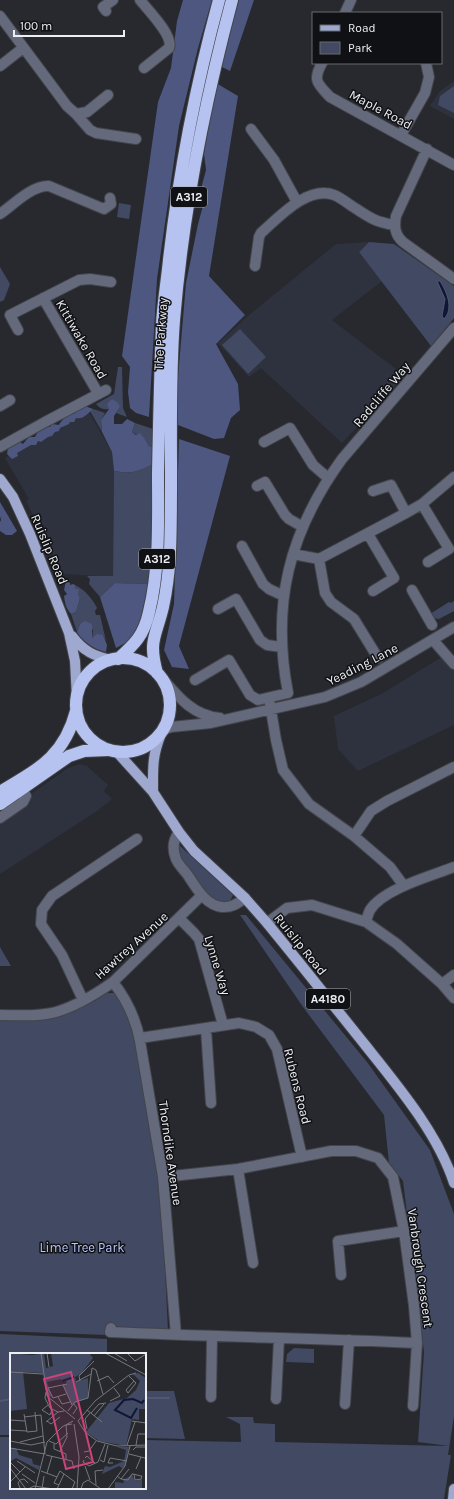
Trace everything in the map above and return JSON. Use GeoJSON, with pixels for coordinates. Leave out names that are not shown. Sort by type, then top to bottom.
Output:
{"type":"FeatureCollection","features":[{"type":"Feature","properties":{"kind":"highway","name":"The Parkway"},"geometry":{"type":"LineString","coordinates":[[160,676],[153,658],[152,647],[163,607],[168,580],[170,553],[170,453],[165,396],[162,321],[175,212],[189,126],[206,51],[220,0]]}},
{"type":"Feature","properties":{"kind":"highway","name":"The Parkway"},"geometry":{"type":"LineString","coordinates":[[115,659],[132,647],[142,634],[149,613],[156,577],[158,550],[158,447],[185,216],[200,132],[217,56],[232,0]]}},
{"type":"Feature","properties":{"kind":"highway","name":"A312"},"geometry":{"type":"LineString","coordinates":[[0,792],[32,772],[55,754],[69,733],[80,687],[86,677],[95,668],[103,663],[115,659],[134,659],[143,663],[160,676],[168,691],[170,704],[169,717],[162,732]]}},
{"type":"Feature","properties":{"kind":"highway"},"geometry":{"type":"LineString","coordinates":[[77,704],[79,720],[84,730],[91,739],[100,746],[113,751]]}},
{"type":"Feature","properties":{"kind":"highway"},"geometry":{"type":"LineString","coordinates":[[0,804],[69,756],[94,749],[132,751],[154,741],[162,732]]}},
{"type":"Feature","properties":{"kind":"main road","name":"Ruislip Road"},"geometry":{"type":"LineString","coordinates":[[0,479],[13,497],[30,534],[69,633],[75,661],[77,704]]}},
{"type":"Feature","properties":{"kind":"main road","name":"Ruislip Road"},"geometry":{"type":"LineString","coordinates":[[69,633],[85,651],[97,657],[115,659]]}},
{"type":"Feature","properties":{"kind":"main road"},"geometry":{"type":"LineString","coordinates":[[153,792],[154,750],[162,732]]}},
{"type":"Feature","properties":{"kind":"main road","name":"A4180"},"geometry":{"type":"LineString","coordinates":[[113,751],[153,792]]}},
{"type":"Feature","properties":{"kind":"main road","name":"Ruislip Road"},"geometry":{"type":"LineString","coordinates":[[153,792],[179,832],[202,860],[245,898],[267,923],[389,1076],[415,1110],[436,1144],[454,1183]]}},
{"type":"Feature","properties":{"kind":"main road"},"geometry":{"type":"LineString","coordinates":[[453,1499],[454,1489]]}},
{"type":"Feature","properties":{"kind":"street"},"geometry":{"type":"LineString","coordinates":[[106,12],[103,7],[113,0]]}},
{"type":"Feature","properties":{"kind":"street"},"geometry":{"type":"LineString","coordinates":[[140,0],[170,40],[170,45],[165,51],[144,68]]}},
{"type":"Feature","properties":{"kind":"street"},"geometry":{"type":"LineString","coordinates":[[345,12],[351,0]]}},
{"type":"Feature","properties":{"kind":"street"},"geometry":{"type":"LineString","coordinates":[[0,16],[67,106],[90,130],[96,133],[136,139]]}},
{"type":"Feature","properties":{"kind":"street"},"geometry":{"type":"LineString","coordinates":[[1,70],[23,48]]}},
{"type":"Feature","properties":{"kind":"street","name":"Maple Road"},"geometry":{"type":"LineString","coordinates":[[322,64],[316,78],[318,83],[330,97],[454,165]]}},
{"type":"Feature","properties":{"kind":"street"},"geometry":{"type":"LineString","coordinates":[[401,135],[425,93],[429,77],[426,64]]}},
{"type":"Feature","properties":{"kind":"street"},"geometry":{"type":"LineString","coordinates":[[76,114],[86,112],[108,95]]}},
{"type":"Feature","properties":{"kind":"street"},"geometry":{"type":"LineString","coordinates":[[251,129],[274,160],[297,202]]}},
{"type":"Feature","properties":{"kind":"street"},"geometry":{"type":"LineString","coordinates":[[427,149],[396,216],[394,225],[398,238],[454,279]]}},
{"type":"Feature","properties":{"kind":"street"},"geometry":{"type":"LineString","coordinates":[[0,214],[34,189],[41,186],[48,186],[104,209],[111,204],[110,198]]}},
{"type":"Feature","properties":{"kind":"street"},"geometry":{"type":"LineString","coordinates":[[255,266],[261,232],[297,202],[310,196],[327,194],[335,196],[377,222],[394,225]]}},
{"type":"Feature","properties":{"kind":"street"},"geometry":{"type":"LineString","coordinates":[[18,330],[10,315],[79,280],[90,279],[111,282]]}},
{"type":"Feature","properties":{"kind":"street","name":"Kittiwake Road"},"geometry":{"type":"LineString","coordinates":[[0,448],[102,391],[43,298]]}},
{"type":"Feature","properties":{"kind":"street","name":"Radcliffe Way"},"geometry":{"type":"LineString","coordinates":[[195,680],[229,660],[250,695],[258,700],[288,693],[284,674],[282,647],[281,620],[284,596],[293,554],[314,502],[328,478],[342,459],[454,328]]}},
{"type":"Feature","properties":{"kind":"street"},"geometry":{"type":"LineString","coordinates":[[0,406],[10,400]]}},
{"type":"Feature","properties":{"kind":"street"},"geometry":{"type":"LineString","coordinates":[[264,442],[290,428],[313,465],[328,478]]}},
{"type":"Feature","properties":{"kind":"street"},"geometry":{"type":"LineString","coordinates":[[293,554],[318,559],[368,534],[422,504],[454,477]]}},
{"type":"Feature","properties":{"kind":"street"},"geometry":{"type":"LineString","coordinates":[[257,486],[265,482],[289,520],[303,527]]}},
{"type":"Feature","properties":{"kind":"street"},"geometry":{"type":"LineString","coordinates":[[373,490],[391,485],[406,513]]}},
{"type":"Feature","properties":{"kind":"street"},"geometry":{"type":"LineString","coordinates":[[422,504],[449,549],[428,562]]}},
{"type":"Feature","properties":{"kind":"street"},"geometry":{"type":"LineString","coordinates":[[368,534],[394,578],[373,591]]}},
{"type":"Feature","properties":{"kind":"street"},"geometry":{"type":"LineString","coordinates":[[242,546],[263,584],[269,589],[284,596]]}},
{"type":"Feature","properties":{"kind":"street"},"geometry":{"type":"LineString","coordinates":[[318,559],[325,592],[331,602],[354,619],[378,658]]}},
{"type":"Feature","properties":{"kind":"street"},"geometry":{"type":"LineString","coordinates":[[412,590],[432,625]]}},
{"type":"Feature","properties":{"kind":"street"},"geometry":{"type":"LineString","coordinates":[[218,609],[236,598],[260,640],[267,645],[282,647]]}},
{"type":"Feature","properties":{"kind":"street","name":"Yeading Lane"},"geometry":{"type":"LineString","coordinates":[[162,732],[272,710],[325,697],[343,690],[452,631]]}},
{"type":"Feature","properties":{"kind":"street"},"geometry":{"type":"LineString","coordinates":[[433,640],[454,664]]}},
{"type":"Feature","properties":{"kind":"street","name":"Yeading Lane"},"geometry":{"type":"LineString","coordinates":[[160,676],[182,701],[195,711],[211,717],[228,719]]}},
{"type":"Feature","properties":{"kind":"street"},"geometry":{"type":"LineString","coordinates":[[268,698],[272,710],[276,740],[283,770],[309,804],[354,836],[390,867],[404,886]]}},
{"type":"Feature","properties":{"kind":"street"},"geometry":{"type":"LineString","coordinates":[[354,836],[371,811],[454,768]]}},
{"type":"Feature","properties":{"kind":"street"},"geometry":{"type":"LineString","coordinates":[[0,818],[23,802],[26,796],[22,789]]}},
{"type":"Feature","properties":{"kind":"street"},"geometry":{"type":"LineString","coordinates":[[179,832],[175,840],[174,847],[176,860],[202,895],[212,903],[223,907],[233,906],[245,898]]}},
{"type":"Feature","properties":{"kind":"street"},"geometry":{"type":"LineString","coordinates":[[83,1000],[62,955],[41,924],[42,910],[52,896],[137,839]]}},
{"type":"Feature","properties":{"kind":"street"},"geometry":{"type":"LineString","coordinates":[[366,922],[370,910],[383,897],[404,886],[454,867]]}},
{"type":"Feature","properties":{"kind":"street","name":"Hawtrey Avenue"},"geometry":{"type":"LineString","coordinates":[[0,1016],[55,1012],[83,1000],[113,982],[202,895]]}},
{"type":"Feature","properties":{"kind":"street"},"geometry":{"type":"LineString","coordinates":[[267,923],[287,908],[312,905],[366,922],[397,944],[442,984],[454,998]]}},
{"type":"Feature","properties":{"kind":"street","name":"Lynne Way"},"geometry":{"type":"LineString","coordinates":[[179,918],[199,939],[223,1025]]}},
{"type":"Feature","properties":{"kind":"street"},"geometry":{"type":"LineString","coordinates":[[442,984],[454,975]]}},
{"type":"Feature","properties":{"kind":"street","name":"Thorndike Avenue"},"geometry":{"type":"LineString","coordinates":[[113,982],[130,1008],[140,1038],[163,1178],[176,1336]]}},
{"type":"Feature","properties":{"kind":"street","name":"Rubens Road"},"geometry":{"type":"LineString","coordinates":[[140,1038],[239,1023],[256,1027],[269,1035],[277,1049],[302,1157]]}},
{"type":"Feature","properties":{"kind":"street"},"geometry":{"type":"LineString","coordinates":[[206,1028],[211,1103]]}},
{"type":"Feature","properties":{"kind":"street","name":"Vanbrough Crescent"},"geometry":{"type":"LineString","coordinates":[[110,1328],[110,1332],[176,1336],[417,1343],[414,1306],[404,1231],[393,1177],[378,1158],[356,1151],[331,1151],[238,1169],[163,1178]]}},
{"type":"Feature","properties":{"kind":"street"},"geometry":{"type":"LineString","coordinates":[[238,1169],[253,1263]]}},
{"type":"Feature","properties":{"kind":"street"},"geometry":{"type":"LineString","coordinates":[[341,1275],[338,1241],[404,1231]]}},
{"type":"Feature","properties":{"kind":"street"},"geometry":{"type":"LineString","coordinates":[[211,1397],[212,1337]]}},
{"type":"Feature","properties":{"kind":"street"},"geometry":{"type":"LineString","coordinates":[[276,1398],[279,1339]]}},
{"type":"Feature","properties":{"kind":"street"},"geometry":{"type":"LineString","coordinates":[[345,1404],[349,1340]]}},
{"type":"Feature","properties":{"kind":"street"},"geometry":{"type":"LineString","coordinates":[[412,1406],[417,1343]]}},
{"type":"Feature","properties":{"kind":"shaded area"},"geometry":{"type":"Polygon","coordinates":[[[183,0],[212,0],[198,48],[179,126],[157,279],[149,417],[136,413],[130,408],[128,392],[130,367],[122,356],[158,102],[171,68],[177,21],[183,0]]]}},
{"type":"Feature","properties":{"kind":"shaded area"},"geometry":{"type":"Polygon","coordinates":[[[237,0],[254,0],[230,71],[220,66],[237,0]]]}},
{"type":"Feature","properties":{"kind":"shaded area"},"geometry":{"type":"Polygon","coordinates":[[[454,81],[454,119],[430,106],[440,91],[454,81]]]}},
{"type":"Feature","properties":{"kind":"shaded area"},"geometry":{"type":"Polygon","coordinates":[[[216,83],[238,96],[209,276],[245,315],[216,344],[238,384],[240,410],[231,418],[224,438],[214,439],[178,425],[176,400],[186,283],[204,202],[202,185],[206,170],[204,154],[216,83]]]}},
{"type":"Feature","properties":{"kind":"shaded area"},"geometry":{"type":"Polygon","coordinates":[[[369,242],[359,252],[382,281],[332,320],[405,376],[342,443],[261,368],[249,377],[218,343],[248,316],[336,244],[369,242]]]}},
{"type":"Feature","properties":{"kind":"shaded area"},"geometry":{"type":"Polygon","coordinates":[[[437,281],[440,281],[443,285],[449,305],[449,310],[444,319],[442,316],[445,299],[437,281]]]}},
{"type":"Feature","properties":{"kind":"shaded area"},"geometry":{"type":"Polygon","coordinates":[[[112,399],[118,403],[120,407],[114,416],[114,424],[122,424],[127,419],[135,423],[132,432],[136,435],[140,433],[149,446],[155,448],[155,463],[135,472],[114,471],[112,452],[102,432],[101,420],[109,409],[107,404],[112,399]]]}},
{"type":"Feature","properties":{"kind":"shaded area"},"geometry":{"type":"Polygon","coordinates":[[[85,406],[93,409],[83,417],[76,418],[74,422],[70,422],[69,424],[60,428],[59,431],[55,432],[52,436],[41,442],[38,441],[36,445],[31,445],[17,453],[18,456],[12,459],[7,454],[8,448],[20,442],[23,444],[29,437],[35,437],[39,430],[42,430],[45,426],[50,427],[52,424],[59,425],[68,413],[74,414],[76,410],[85,406]]]}},
{"type":"Feature","properties":{"kind":"shaded area"},"geometry":{"type":"Polygon","coordinates":[[[86,407],[112,452],[114,471],[113,577],[63,574],[26,501],[29,499],[5,458],[86,407]]]}},
{"type":"Feature","properties":{"kind":"shaded area"},"geometry":{"type":"Polygon","coordinates":[[[179,439],[230,456],[179,646],[189,669],[172,667],[164,650],[174,604],[179,439]]]}},
{"type":"Feature","properties":{"kind":"shaded area"},"geometry":{"type":"Polygon","coordinates":[[[0,502],[17,531],[12,535],[6,535],[0,531],[0,502]]]}},
{"type":"Feature","properties":{"kind":"shaded area"},"geometry":{"type":"Polygon","coordinates":[[[66,581],[70,583],[70,585],[75,585],[75,589],[79,589],[78,594],[80,598],[76,612],[71,614],[65,604],[64,599],[64,596],[67,594],[64,590],[66,581]]]}},
{"type":"Feature","properties":{"kind":"shaded area"},"geometry":{"type":"Polygon","coordinates":[[[115,583],[152,584],[144,617],[131,640],[116,648],[100,597],[115,583]]]}},
{"type":"Feature","properties":{"kind":"shaded area"},"geometry":{"type":"Polygon","coordinates":[[[85,621],[92,624],[92,638],[97,634],[103,635],[107,645],[106,652],[90,645],[77,632],[80,624],[85,621]]]}},
{"type":"Feature","properties":{"kind":"shaded area"},"geometry":{"type":"Polygon","coordinates":[[[445,655],[454,666],[454,725],[358,771],[338,749],[334,716],[383,693],[445,655]]]}},
{"type":"Feature","properties":{"kind":"shaded area"},"geometry":{"type":"Polygon","coordinates":[[[80,764],[87,766],[108,785],[104,791],[112,799],[97,811],[0,874],[0,823],[24,808],[31,794],[68,768],[80,764]]]}},
{"type":"Feature","properties":{"kind":"green space"},"geometry":{"type":"Polygon","coordinates":[[[454,86],[454,113],[438,105],[440,96],[454,86]]]}},
{"type":"Feature","properties":{"kind":"green space"},"geometry":{"type":"Polygon","coordinates":[[[119,203],[131,205],[129,219],[117,217],[119,203]]]}},
{"type":"Feature","properties":{"kind":"green space"},"geometry":{"type":"Polygon","coordinates":[[[369,242],[394,244],[454,286],[454,318],[431,346],[359,252],[369,242]]]}},
{"type":"Feature","properties":{"kind":"green space"},"geometry":{"type":"Polygon","coordinates":[[[0,267],[10,284],[4,300],[0,302],[0,267]]]}},
{"type":"Feature","properties":{"kind":"green space"},"geometry":{"type":"Polygon","coordinates":[[[240,329],[266,357],[248,374],[222,345],[240,329]]]}},
{"type":"Feature","properties":{"kind":"green space"},"geometry":{"type":"Polygon","coordinates":[[[118,367],[122,367],[123,408],[127,417],[116,413],[120,407],[104,409],[98,407],[96,404],[114,394],[118,367]]]}},
{"type":"Feature","properties":{"kind":"green space"},"geometry":{"type":"Polygon","coordinates":[[[93,409],[105,413],[101,420],[102,432],[90,411],[93,409]]]}},
{"type":"Feature","properties":{"kind":"green space"},"geometry":{"type":"Polygon","coordinates":[[[135,423],[153,429],[155,448],[149,446],[145,439],[132,432],[135,423]]]}},
{"type":"Feature","properties":{"kind":"green space"},"geometry":{"type":"Polygon","coordinates":[[[155,463],[152,584],[115,583],[100,597],[89,584],[90,579],[87,576],[113,576],[114,471],[135,472],[155,463]]]}},
{"type":"Feature","properties":{"kind":"green space"},"geometry":{"type":"Polygon","coordinates":[[[75,585],[85,592],[95,604],[97,608],[95,611],[96,615],[100,615],[106,641],[103,635],[92,638],[93,630],[80,624],[77,632],[71,614],[76,612],[80,598],[75,589],[75,585]]]}},
{"type":"Feature","properties":{"kind":"green space"},"geometry":{"type":"Polygon","coordinates":[[[454,601],[454,611],[439,619],[433,618],[430,614],[449,602],[451,603],[454,601]]]}},
{"type":"Feature","properties":{"kind":"green space"},"geometry":{"type":"Polygon","coordinates":[[[179,845],[233,895],[230,901],[223,902],[215,900],[201,888],[178,858],[179,845]]]}},
{"type":"Feature","properties":{"kind":"green space"},"geometry":{"type":"Polygon","coordinates":[[[240,915],[246,915],[367,1062],[430,1150],[454,1214],[454,1416],[448,1455],[451,1455],[444,1499],[0,1499],[0,1437],[10,1437],[10,1489],[146,1489],[146,1440],[241,1442],[240,1424],[226,1417],[253,1417],[254,1423],[275,1424],[275,1442],[449,1446],[418,1442],[424,1352],[403,1181],[389,1163],[384,1115],[303,1007],[240,915]]]}},
{"type":"Feature","properties":{"kind":"green space"},"geometry":{"type":"Polygon","coordinates":[[[0,947],[11,966],[0,966],[0,947]]]}},
{"type":"Feature","properties":{"kind":"green space","name":"Lime Tree Park"},"geometry":{"type":"Polygon","coordinates":[[[107,993],[114,993],[121,998],[136,1039],[161,1188],[168,1330],[107,1326],[106,1335],[0,1331],[0,1021],[41,1019],[93,1002],[107,993]]]}},
{"type":"Feature","properties":{"kind":"green space"},"geometry":{"type":"Polygon","coordinates":[[[0,1334],[107,1339],[107,1353],[10,1353],[10,1435],[0,1435],[0,1334]]]}},
{"type":"Feature","properties":{"kind":"green space"},"geometry":{"type":"Polygon","coordinates":[[[294,1348],[314,1349],[314,1363],[286,1362],[287,1354],[294,1348]]]}},
{"type":"Feature","properties":{"kind":"green space"},"geometry":{"type":"Polygon","coordinates":[[[146,1391],[174,1391],[185,1439],[146,1438],[146,1391]]]}},
{"type":"Feature","properties":{"kind":"waterway"},"geometry":{"type":"LineString","coordinates":[[146,1398],[169,1398]]}},
{"type":"Feature","properties":{"kind":"waterway"},"geometry":{"type":"LineString","coordinates":[[0,1401],[10,1399]]}}]}
